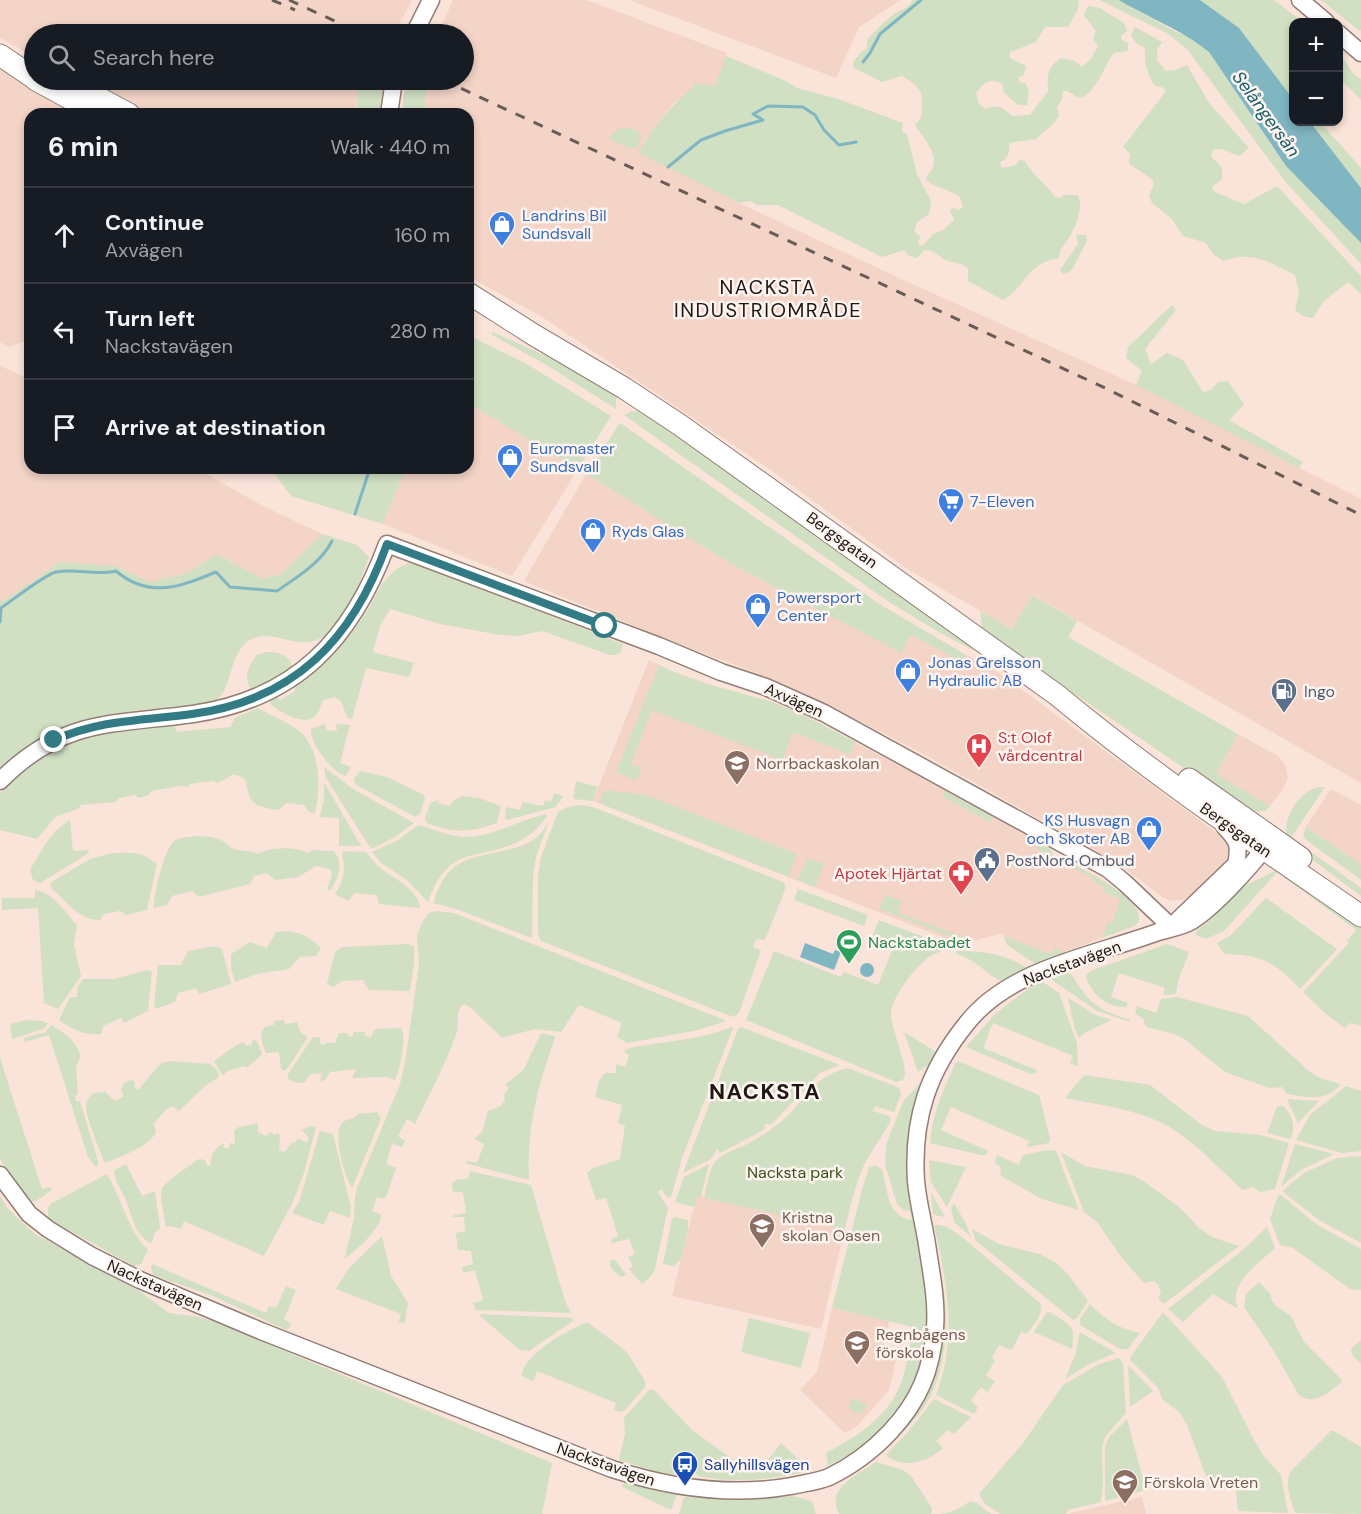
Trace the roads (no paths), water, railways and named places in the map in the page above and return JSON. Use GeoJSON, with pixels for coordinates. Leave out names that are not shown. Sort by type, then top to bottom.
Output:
{"type":"FeatureCollection","features":[{"type":"Feature","properties":{"kind":"highway"},"geometry":{"type":"LineString","coordinates":[[0,50],[24,59]]}},
{"type":"Feature","properties":{"kind":"highway"},"geometry":{"type":"LineString","coordinates":[[0,55],[24,71]]}},
{"type":"Feature","properties":{"kind":"highway"},"geometry":{"type":"LineString","coordinates":[[55,90],[88,108]]}},
{"type":"Feature","properties":{"kind":"highway"},"geometry":{"type":"LineString","coordinates":[[85,90],[118,108]]}},
{"type":"Feature","properties":{"kind":"highway","name":"Bergsgatan"},"geometry":{"type":"LineString","coordinates":[[474,296],[534,335],[624,388],[777,494],[1057,695],[1162,760],[1361,916]]}},
{"type":"Feature","properties":{"kind":"highway","name":"Bergsgatan"},"geometry":{"type":"LineString","coordinates":[[474,312],[624,388]]}},
{"type":"Feature","properties":{"kind":"highway","name":"Bergsgatan"},"geometry":{"type":"LineString","coordinates":[[1057,695],[1099,730],[1208,811],[1264,841],[1361,902]]}},
{"type":"Feature","properties":{"kind":"street"},"geometry":{"type":"LineString","coordinates":[[419,24],[431,0]]}},
{"type":"Feature","properties":{"kind":"street"},"geometry":{"type":"LineString","coordinates":[[1300,0],[1321,18]]}},
{"type":"Feature","properties":{"kind":"street"},"geometry":{"type":"LineString","coordinates":[[1343,37],[1361,53]]}},
{"type":"Feature","properties":{"kind":"street"},"geometry":{"type":"LineString","coordinates":[[390,108],[393,90]]}},
{"type":"Feature","properties":{"kind":"street","name":"Axvägen"},"geometry":{"type":"LineString","coordinates":[[0,781],[32,753],[73,732],[118,721],[219,710],[257,698],[303,671],[340,632],[356,611],[378,569],[387,544],[659,646],[721,672],[765,687],[824,713],[1108,869],[1168,925]]}},
{"type":"Feature","properties":{"kind":"street"},"geometry":{"type":"LineString","coordinates":[[1208,811],[1235,838],[1239,851],[1236,865]]}},
{"type":"Feature","properties":{"kind":"street","name":"Nackstavägen"},"geometry":{"type":"LineString","coordinates":[[1168,925],[1264,841]]}},
{"type":"Feature","properties":{"kind":"street","name":"Nackstavägen"},"geometry":{"type":"LineString","coordinates":[[0,1175],[29,1214],[48,1229],[92,1256],[140,1280],[261,1331],[612,1469],[644,1479],[717,1491],[755,1491],[818,1481],[831,1476],[872,1450],[913,1405],[927,1375],[936,1311],[916,1183],[915,1146],[919,1113],[924,1096],[949,1046],[969,1020],[1003,990],[1037,973],[1168,925],[1188,923],[1199,915],[1264,841]]}},
{"type":"Feature","properties":{"kind":"water","name":"Selångersån"},"geometry":{"type":"Polygon","coordinates":[[[1119,0],[1200,0],[1239,28],[1289,94],[1289,126],[1313,126],[1361,188],[1361,243],[1286,166],[1209,52],[1177,31],[1119,0]]]}},
{"type":"Feature","properties":{"kind":"water"},"geometry":{"type":"Polygon","coordinates":[[[805,943],[833,954],[835,950],[841,952],[834,970],[800,957],[805,943]]]}},
{"type":"Feature","properties":{"kind":"water"},"geometry":{"type":"Polygon","coordinates":[[[867,963],[872,965],[874,970],[872,975],[867,977],[862,975],[860,970],[862,965],[867,963]]]}},
{"type":"Feature","properties":{"kind":"waterway"},"geometry":{"type":"LineString","coordinates":[[863,62],[880,34],[921,0]]}},
{"type":"Feature","properties":{"kind":"waterway"},"geometry":{"type":"LineString","coordinates":[[668,167],[701,140],[763,120],[753,114],[768,106],[803,107],[815,115],[824,130],[839,145],[856,142]]}},
{"type":"Feature","properties":{"kind":"waterway"},"geometry":{"type":"LineString","coordinates":[[355,514],[368,474]]}},
{"type":"Feature","properties":{"kind":"waterway"},"geometry":{"type":"LineString","coordinates":[[0,622],[1,608],[44,578],[63,571],[101,573],[116,571],[128,580],[153,588],[177,586],[216,572],[230,587],[277,591],[315,563],[332,541]]}},
{"type":"Feature","properties":{"kind":"railway"},"geometry":{"type":"LineString","coordinates":[[272,0],[295,10]]}},
{"type":"Feature","properties":{"kind":"railway"},"geometry":{"type":"LineString","coordinates":[[289,0],[341,24]]}},
{"type":"Feature","properties":{"kind":"railway"},"geometry":{"type":"LineString","coordinates":[[464,90],[1105,388],[1361,515]]}},
{"type":"Feature","properties":{"kind":"place","name":"Landrins Bil Sundsvall"},"geometry":{"type":"Point","coordinates":[502,247]}},
{"type":"Feature","properties":{"kind":"place","name":"Euromaster Sundsvall"},"geometry":{"type":"Point","coordinates":[510,480]}},
{"type":"Feature","properties":{"kind":"place","name":"7-Eleven"},"geometry":{"type":"Point","coordinates":[951,524]}},
{"type":"Feature","properties":{"kind":"place","name":"Ryds Glas"},"geometry":{"type":"Point","coordinates":[593,554]}},
{"type":"Feature","properties":{"kind":"place","name":"Powersport Center"},"geometry":{"type":"Point","coordinates":[758,629]}},
{"type":"Feature","properties":{"kind":"place","name":"Jonas Grelsson Hydraulic AB"},"geometry":{"type":"Point","coordinates":[908,694]}},
{"type":"Feature","properties":{"kind":"place","name":"Ingo"},"geometry":{"type":"Point","coordinates":[1284,714]}},
{"type":"Feature","properties":{"kind":"place","name":"S:t Olof vårdcentral"},"geometry":{"type":"Point","coordinates":[979,769]}},
{"type":"Feature","properties":{"kind":"place","name":"Norrbackaskolan"},"geometry":{"type":"Point","coordinates":[737,786]}},
{"type":"Feature","properties":{"kind":"place","name":"KS Husvagn och Skoter AB"},"geometry":{"type":"Point","coordinates":[1149,852]}},
{"type":"Feature","properties":{"kind":"place","name":"PostNord Ombud"},"geometry":{"type":"Point","coordinates":[987,883]}},
{"type":"Feature","properties":{"kind":"place","name":"Apotek Hjärtat"},"geometry":{"type":"Point","coordinates":[961,896]}},
{"type":"Feature","properties":{"kind":"place","name":"Nackstabadet"},"geometry":{"type":"Point","coordinates":[849,965]}},
{"type":"Feature","properties":{"kind":"place","name":"Kristna skolan Oasen"},"geometry":{"type":"Point","coordinates":[762,1249]}},
{"type":"Feature","properties":{"kind":"place","name":"Regnbågens förskola"},"geometry":{"type":"Point","coordinates":[857,1366]}},
{"type":"Feature","properties":{"kind":"place","name":"Sallyhillsvägen"},"geometry":{"type":"Point","coordinates":[685,1487]}},
{"type":"Feature","properties":{"kind":"place","name":"Förskola Vreten"},"geometry":{"type":"Point","coordinates":[1125,1505]}},
{"type":"Feature","properties":{"kind":"district","name":"NACKSTA INDUSTRIOMRÅDE"},"geometry":{"type":"Point","coordinates":[768,298]}},
{"type":"Feature","properties":{"kind":"district","name":"NACKSTA"},"geometry":{"type":"Point","coordinates":[765,1091]}},
{"type":"Feature","properties":{"kind":"park label","name":"Nacksta park"},"geometry":{"type":"Point","coordinates":[795,1172]}}]}
